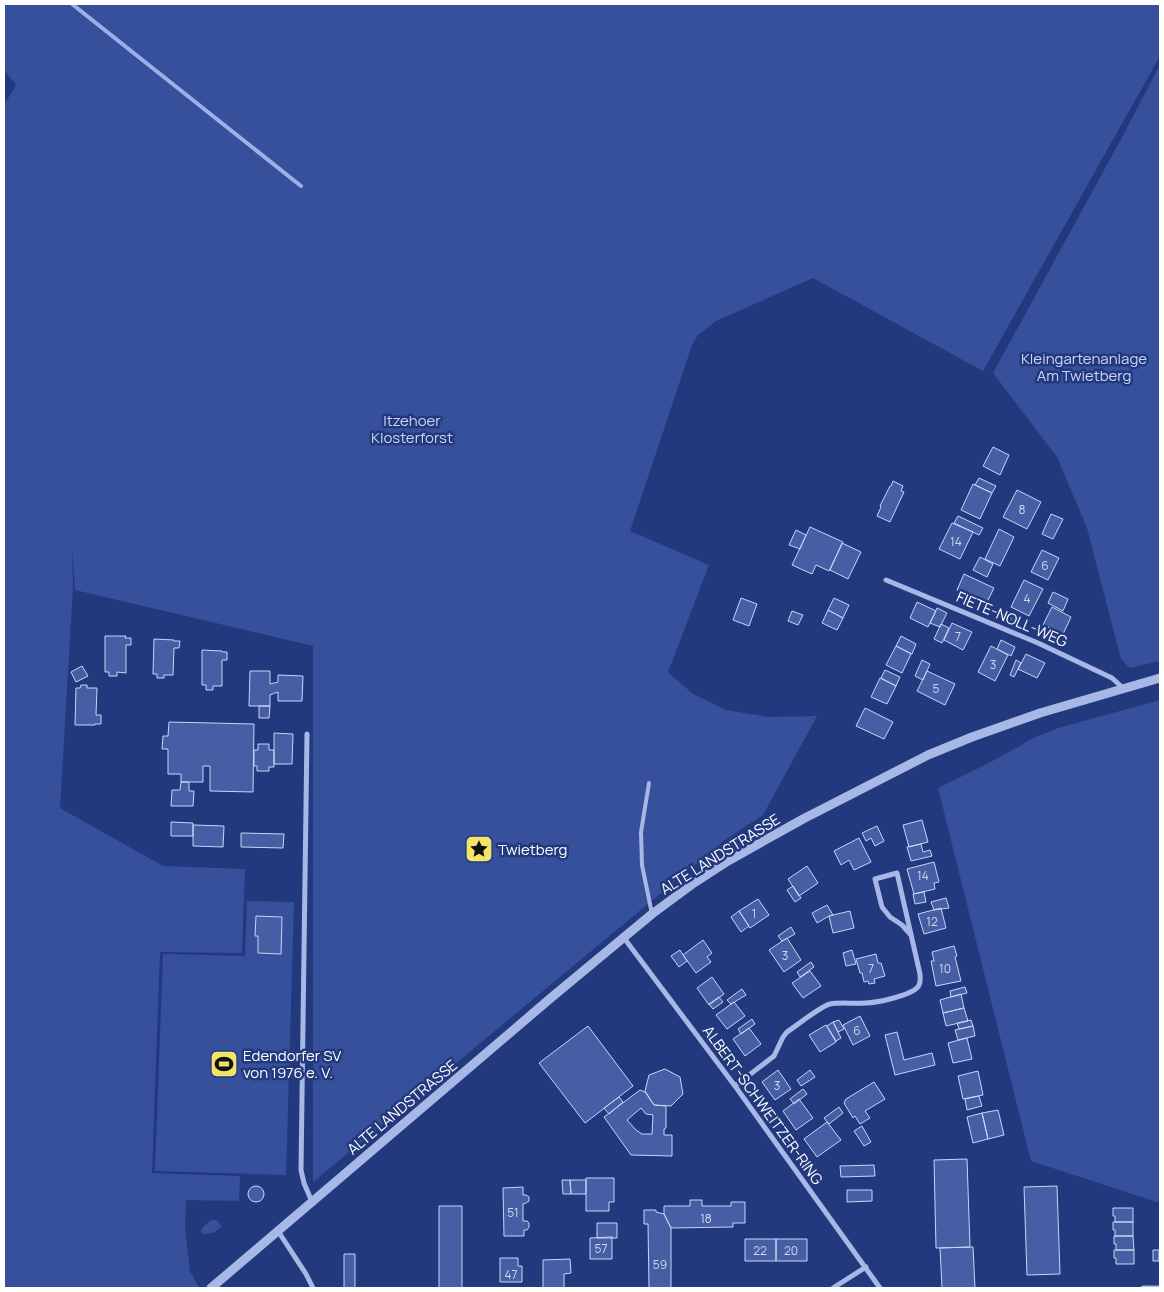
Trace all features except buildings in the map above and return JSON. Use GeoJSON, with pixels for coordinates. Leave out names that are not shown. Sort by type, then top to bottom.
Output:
{"type":"FeatureCollection","features":[{"type":"Feature","properties":{"kind":"street","name":"FIETE-NOLL-WEG"},"geometry":{"type":"LineString","coordinates":[[886,580],[1038,643],[1112,678],[1123,688]]}},
{"type":"Feature","properties":{"kind":"street","name":"ALTE LANDSTRASSE"},"geometry":{"type":"LineString","coordinates":[[211,1288],[652,914],[728,861],[803,819],[920,759],[972,737],[1040,713],[1160,678]]}},
{"type":"Feature","properties":{"kind":"street"},"geometry":{"type":"LineString","coordinates":[[308,734],[301,1170],[302,1178],[312,1202]]}},
{"type":"Feature","properties":{"kind":"street"},"geometry":{"type":"LineString","coordinates":[[735,1086],[774,1056],[787,1032],[826,1005],[874,1003],[919,987],[920,974],[897,874],[875,879],[882,908],[911,935]]}},
{"type":"Feature","properties":{"kind":"street","name":"ALBERT-SCHWEITZER-RING"},"geometry":{"type":"LineString","coordinates":[[624,938],[735,1086],[880,1288]]}},
{"type":"Feature","properties":{"kind":"street"},"geometry":{"type":"LineString","coordinates":[[278,1231],[313,1288]]}},
{"type":"Feature","properties":{"kind":"street"},"geometry":{"type":"LineString","coordinates":[[833,1288],[866,1267]]}},
{"type":"Feature","properties":{"kind":"street"},"geometry":{"type":"LineString","coordinates":[[1144,1288],[1158,1288]]}},
{"type":"Feature","properties":{"kind":"lane"},"geometry":{"type":"LineString","coordinates":[[649,783],[641,832],[642,865],[652,914]]}},
{"type":"Feature","properties":{"kind":"green space","name":"Itzehoer Klosterforst"},"geometry":{"type":"Polygon","coordinates":[[[4,4],[1160,4],[1160,56],[983,371],[813,278],[716,321],[698,335],[692,345],[630,531],[709,565],[668,672],[693,694],[726,710],[768,717],[817,716],[763,815],[725,840],[313,1182],[313,646],[75,590],[72,548],[73,586],[60,808],[163,866],[245,869],[242,953],[160,952],[152,1173],[240,1176],[239,1201],[186,1200],[185,1228],[190,1271],[199,1288],[4,1288],[4,105],[16,85],[4,70],[4,4]]]}},
{"type":"Feature","properties":{"kind":"green space","name":"Kleingartenanlage Am Twietberg"},"geometry":{"type":"Polygon","coordinates":[[[1160,65],[1160,661],[1130,668],[1121,659],[1087,528],[1057,457],[993,373],[1160,65]]]}},
{"type":"Feature","properties":{"kind":"green space"},"geometry":{"type":"Polygon","coordinates":[[[1160,700],[1160,1203],[1031,1161],[938,788],[985,765],[1029,740],[1058,728],[1160,700]]]}},
{"type":"Feature","properties":{"kind":"green space","name":"Edendorfer SV von 1976 e. V."},"geometry":{"type":"Polygon","coordinates":[[[247,901],[294,902],[286,1175],[155,1171],[163,954],[245,956],[247,901]]]}},
{"type":"Feature","properties":{"kind":"green space"},"geometry":{"type":"Polygon","coordinates":[[[211,1220],[217,1220],[222,1227],[213,1233],[202,1234],[203,1227],[211,1220]]]}},
{"type":"Feature","properties":{"kind":"waterway"},"geometry":{"type":"LineString","coordinates":[[72,4],[301,186]]}},
{"type":"Feature","properties":{"kind":"place","name":"Twietberg"},"geometry":{"type":"Point","coordinates":[479,849]}},
{"type":"Feature","properties":{"kind":"place","name":"Edendorfer SV von 1976 e. V."},"geometry":{"type":"Point","coordinates":[224,1064]}}]}
